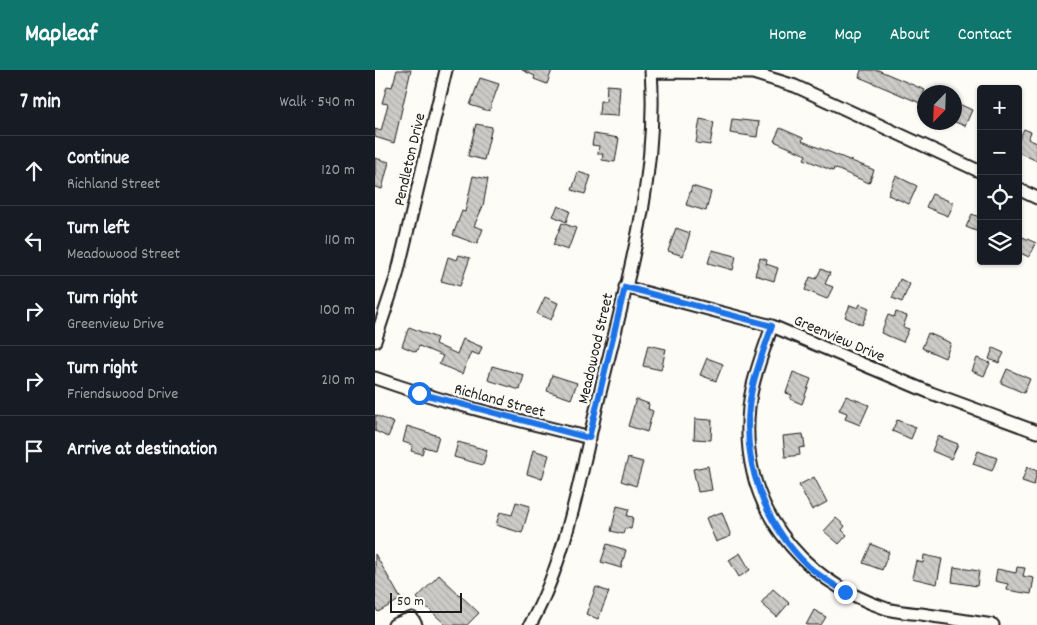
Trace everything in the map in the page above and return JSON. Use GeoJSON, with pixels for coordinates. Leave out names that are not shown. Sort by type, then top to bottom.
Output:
{"type":"FeatureCollection","features":[{"type":"Feature","properties":{"kind":"street","name":"Pendleton Drive"},"geometry":{"type":"LineString","coordinates":[[375,341],[397,276],[446,70]]}},
{"type":"Feature","properties":{"kind":"street"},"geometry":{"type":"LineString","coordinates":[[651,71],[753,73],[770,78],[795,86],[977,170]]}},
{"type":"Feature","properties":{"kind":"street","name":"Meadowood Street"},"geometry":{"type":"LineString","coordinates":[[530,625],[546,596],[561,552],[645,198],[651,142],[651,71]]}},
{"type":"Feature","properties":{"kind":"street"},"geometry":{"type":"LineString","coordinates":[[1022,191],[1037,198]]}},
{"type":"Feature","properties":{"kind":"street","name":"Greenview Drive"},"geometry":{"type":"LineString","coordinates":[[625,287],[772,326],[931,393],[1037,432]]}},
{"type":"Feature","properties":{"kind":"street"},"geometry":{"type":"LineString","coordinates":[[772,326],[762,354],[749,406],[749,450],[757,488],[771,519],[789,545],[809,567],[845,592],[889,609],[993,625]]}},
{"type":"Feature","properties":{"kind":"street","name":"Richland Street"},"geometry":{"type":"LineString","coordinates":[[375,378],[447,401],[589,438]]}},
{"type":"Feature","properties":{"kind":"street"},"geometry":{"type":"LineString","coordinates":[[394,625],[412,618],[416,625]]}},
{"type":"Feature","properties":{"kind":"building"},"geometry":{"type":"Polygon","coordinates":[[[397,70],[411,70],[394,143],[375,137],[375,129],[381,131],[388,104],[382,103],[387,86],[392,87],[397,70]]]}},
{"type":"Feature","properties":{"kind":"building"},"geometry":{"type":"Polygon","coordinates":[[[522,70],[552,70],[547,84],[534,79],[535,76],[522,70]]]}},
{"type":"Feature","properties":{"kind":"building"},"geometry":{"type":"Polygon","coordinates":[[[861,70],[878,70],[917,87],[917,102],[859,77],[861,70]]]}},
{"type":"Feature","properties":{"kind":"building"},"geometry":{"type":"Polygon","coordinates":[[[480,78],[499,84],[489,111],[470,105],[480,78]]]}},
{"type":"Feature","properties":{"kind":"building"},"geometry":{"type":"Polygon","coordinates":[[[607,85],[620,86],[618,116],[599,115],[600,101],[606,101],[607,85]]]}},
{"type":"Feature","properties":{"kind":"building"},"geometry":{"type":"Polygon","coordinates":[[[962,105],[972,110],[965,126],[962,125],[962,105]]]}},
{"type":"Feature","properties":{"kind":"building"},"geometry":{"type":"Polygon","coordinates":[[[700,119],[714,122],[710,145],[696,143],[700,119]]]}},
{"type":"Feature","properties":{"kind":"building"},"geometry":{"type":"Polygon","coordinates":[[[732,119],[759,122],[757,137],[730,133],[732,119]]]}},
{"type":"Feature","properties":{"kind":"building"},"geometry":{"type":"Polygon","coordinates":[[[476,124],[492,127],[484,160],[468,156],[476,124]]]}},
{"type":"Feature","properties":{"kind":"building"},"geometry":{"type":"Polygon","coordinates":[[[780,128],[803,138],[802,141],[874,170],[869,183],[834,168],[833,171],[804,159],[806,155],[774,141],[780,128]]]}},
{"type":"Feature","properties":{"kind":"building"},"geometry":{"type":"Polygon","coordinates":[[[1024,129],[1031,132],[1028,139],[1037,143],[1037,161],[1022,154],[1022,133],[1024,129]]]}},
{"type":"Feature","properties":{"kind":"building"},"geometry":{"type":"Polygon","coordinates":[[[594,134],[619,138],[615,162],[602,160],[603,154],[598,154],[599,146],[592,145],[594,134]]]}},
{"type":"Feature","properties":{"kind":"building"},"geometry":{"type":"Polygon","coordinates":[[[375,158],[389,162],[382,189],[375,187],[375,158]]]}},
{"type":"Feature","properties":{"kind":"building"},"geometry":{"type":"Polygon","coordinates":[[[578,172],[591,176],[585,194],[572,190],[578,172]]]}},
{"type":"Feature","properties":{"kind":"building"},"geometry":{"type":"Polygon","coordinates":[[[473,176],[488,179],[483,206],[474,226],[483,229],[477,244],[453,235],[462,211],[465,212],[473,176]]]}},
{"type":"Feature","properties":{"kind":"building"},"geometry":{"type":"Polygon","coordinates":[[[896,176],[917,186],[909,204],[888,195],[896,176]]]}},
{"type":"Feature","properties":{"kind":"building"},"geometry":{"type":"Polygon","coordinates":[[[692,186],[711,192],[706,211],[686,205],[692,186]]]}},
{"type":"Feature","properties":{"kind":"building"},"geometry":{"type":"Polygon","coordinates":[[[932,194],[954,203],[948,216],[926,207],[932,194]]]}},
{"type":"Feature","properties":{"kind":"building"},"geometry":{"type":"Polygon","coordinates":[[[558,206],[570,211],[566,222],[553,216],[558,206]]]}},
{"type":"Feature","properties":{"kind":"building"},"geometry":{"type":"Polygon","coordinates":[[[972,214],[977,216],[977,231],[966,227],[972,214]]]}},
{"type":"Feature","properties":{"kind":"building"},"geometry":{"type":"Polygon","coordinates":[[[562,223],[576,228],[568,250],[553,245],[562,223]]]}},
{"type":"Feature","properties":{"kind":"building"},"geometry":{"type":"Polygon","coordinates":[[[676,228],[690,233],[683,256],[668,251],[676,228]]]}},
{"type":"Feature","properties":{"kind":"building"},"geometry":{"type":"Polygon","coordinates":[[[1022,237],[1036,243],[1029,257],[1022,254],[1022,237]]]}},
{"type":"Feature","properties":{"kind":"building"},"geometry":{"type":"Polygon","coordinates":[[[712,250],[736,256],[733,270],[708,263],[712,250]]]}},
{"type":"Feature","properties":{"kind":"building"},"geometry":{"type":"Polygon","coordinates":[[[459,255],[470,258],[460,286],[441,281],[448,257],[457,260],[459,255]]]}},
{"type":"Feature","properties":{"kind":"building"},"geometry":{"type":"Polygon","coordinates":[[[760,258],[767,260],[766,264],[778,268],[774,281],[755,275],[760,258]]]}},
{"type":"Feature","properties":{"kind":"building"},"geometry":{"type":"Polygon","coordinates":[[[821,269],[830,273],[825,284],[833,287],[827,299],[805,290],[810,277],[816,279],[821,269]]]}},
{"type":"Feature","properties":{"kind":"building"},"geometry":{"type":"Polygon","coordinates":[[[900,279],[910,284],[902,302],[892,298],[900,279]]]}},
{"type":"Feature","properties":{"kind":"building"},"geometry":{"type":"Polygon","coordinates":[[[545,297],[558,303],[551,320],[537,314],[545,297]]]}},
{"type":"Feature","properties":{"kind":"building"},"geometry":{"type":"Polygon","coordinates":[[[860,304],[869,308],[862,325],[845,317],[850,305],[858,308],[860,304]]]}},
{"type":"Feature","properties":{"kind":"building"},"geometry":{"type":"Polygon","coordinates":[[[896,312],[907,316],[903,327],[909,329],[903,342],[881,333],[888,315],[894,317],[896,312]]]}},
{"type":"Feature","properties":{"kind":"building"},"geometry":{"type":"Polygon","coordinates":[[[409,327],[437,338],[435,344],[457,354],[463,339],[482,347],[479,355],[471,352],[462,374],[439,364],[443,356],[419,346],[416,352],[402,346],[409,327]]]}},
{"type":"Feature","properties":{"kind":"building"},"geometry":{"type":"Polygon","coordinates":[[[928,333],[951,343],[945,358],[922,348],[928,333]]]}},
{"type":"Feature","properties":{"kind":"building"},"geometry":{"type":"Polygon","coordinates":[[[648,345],[666,349],[661,370],[643,366],[648,345]]]}},
{"type":"Feature","properties":{"kind":"building"},"geometry":{"type":"Polygon","coordinates":[[[993,348],[1004,353],[999,363],[989,359],[993,348]]]}},
{"type":"Feature","properties":{"kind":"building"},"geometry":{"type":"Polygon","coordinates":[[[707,358],[723,364],[716,381],[700,375],[707,358]]]}},
{"type":"Feature","properties":{"kind":"building"},"geometry":{"type":"Polygon","coordinates":[[[977,358],[990,363],[984,376],[972,371],[977,358]]]}},
{"type":"Feature","properties":{"kind":"building"},"geometry":{"type":"Polygon","coordinates":[[[492,366],[524,375],[520,390],[488,380],[492,366]]]}},
{"type":"Feature","properties":{"kind":"building"},"geometry":{"type":"Polygon","coordinates":[[[1007,369],[1030,379],[1024,393],[1001,383],[1007,369]]]}},
{"type":"Feature","properties":{"kind":"building"},"geometry":{"type":"Polygon","coordinates":[[[793,372],[811,379],[802,404],[790,399],[792,395],[786,393],[793,372]]]}},
{"type":"Feature","properties":{"kind":"building"},"geometry":{"type":"Polygon","coordinates":[[[552,375],[577,383],[571,399],[547,391],[552,375]]]}},
{"type":"Feature","properties":{"kind":"building"},"geometry":{"type":"Polygon","coordinates":[[[846,396],[869,405],[860,425],[845,419],[847,413],[839,410],[846,396]]]}},
{"type":"Feature","properties":{"kind":"building"},"geometry":{"type":"Polygon","coordinates":[[[636,399],[649,404],[648,409],[653,411],[647,432],[628,426],[636,399]]]}},
{"type":"Feature","properties":{"kind":"building"},"geometry":{"type":"Polygon","coordinates":[[[375,415],[394,423],[388,437],[375,431],[375,415]]]}},
{"type":"Feature","properties":{"kind":"building"},"geometry":{"type":"Polygon","coordinates":[[[695,419],[712,420],[711,440],[694,439],[695,419]]]}},
{"type":"Feature","properties":{"kind":"building"},"geometry":{"type":"Polygon","coordinates":[[[897,420],[916,427],[911,439],[892,431],[897,420]]]}},
{"type":"Feature","properties":{"kind":"building"},"geometry":{"type":"Polygon","coordinates":[[[407,426],[439,436],[435,450],[424,447],[422,454],[411,451],[413,445],[403,442],[407,426]]]}},
{"type":"Feature","properties":{"kind":"building"},"geometry":{"type":"Polygon","coordinates":[[[803,434],[805,447],[799,448],[800,455],[785,457],[783,436],[803,434]]]}},
{"type":"Feature","properties":{"kind":"building"},"geometry":{"type":"Polygon","coordinates":[[[938,436],[958,444],[951,459],[932,451],[938,436]]]}},
{"type":"Feature","properties":{"kind":"building"},"geometry":{"type":"Polygon","coordinates":[[[458,442],[487,450],[483,465],[454,457],[458,442]]]}},
{"type":"Feature","properties":{"kind":"building"},"geometry":{"type":"Polygon","coordinates":[[[533,450],[549,455],[542,479],[527,474],[533,450]]]}},
{"type":"Feature","properties":{"kind":"building"},"geometry":{"type":"Polygon","coordinates":[[[978,451],[997,458],[992,471],[973,464],[978,451]]]}},
{"type":"Feature","properties":{"kind":"building"},"geometry":{"type":"Polygon","coordinates":[[[628,458],[643,462],[636,486],[621,481],[628,458]]]}},
{"type":"Feature","properties":{"kind":"building"},"geometry":{"type":"Polygon","coordinates":[[[708,466],[712,490],[698,492],[693,469],[708,466]]]}},
{"type":"Feature","properties":{"kind":"building"},"geometry":{"type":"Polygon","coordinates":[[[1027,467],[1037,471],[1034,485],[1022,481],[1027,467]]]}},
{"type":"Feature","properties":{"kind":"building"},"geometry":{"type":"Polygon","coordinates":[[[814,477],[827,502],[812,510],[799,485],[814,477]]]}},
{"type":"Feature","properties":{"kind":"building"},"geometry":{"type":"Polygon","coordinates":[[[516,502],[530,506],[522,533],[496,525],[500,512],[512,515],[516,502]]]}},
{"type":"Feature","properties":{"kind":"building"},"geometry":{"type":"Polygon","coordinates":[[[617,506],[629,509],[627,516],[633,517],[631,529],[625,528],[623,534],[611,531],[617,506]]]}},
{"type":"Feature","properties":{"kind":"building"},"geometry":{"type":"Polygon","coordinates":[[[722,512],[731,536],[716,542],[706,518],[722,512]]]}},
{"type":"Feature","properties":{"kind":"building"},"geometry":{"type":"Polygon","coordinates":[[[836,518],[845,526],[842,530],[847,535],[839,544],[824,531],[836,518]]]}},
{"type":"Feature","properties":{"kind":"building"},"geometry":{"type":"Polygon","coordinates":[[[607,544],[626,550],[621,568],[601,562],[607,544]]]}},
{"type":"Feature","properties":{"kind":"building"},"geometry":{"type":"Polygon","coordinates":[[[871,544],[889,552],[882,570],[863,563],[871,544]]]}},
{"type":"Feature","properties":{"kind":"building"},"geometry":{"type":"Polygon","coordinates":[[[740,553],[750,570],[739,577],[729,560],[740,553]]]}},
{"type":"Feature","properties":{"kind":"building"},"geometry":{"type":"Polygon","coordinates":[[[375,554],[401,599],[378,612],[375,607],[375,554]]]}},
{"type":"Feature","properties":{"kind":"building"},"geometry":{"type":"Polygon","coordinates":[[[924,555],[942,559],[937,584],[912,578],[916,561],[923,563],[924,555]]]}},
{"type":"Feature","properties":{"kind":"building"},"geometry":{"type":"Polygon","coordinates":[[[954,567],[979,571],[977,586],[952,582],[954,567]]]}},
{"type":"Feature","properties":{"kind":"building"},"geometry":{"type":"Polygon","coordinates":[[[1017,567],[1025,568],[1023,576],[1034,578],[1031,594],[1007,590],[1008,584],[995,581],[997,569],[1016,573],[1017,567]]]}},
{"type":"Feature","properties":{"kind":"building"},"geometry":{"type":"Polygon","coordinates":[[[439,575],[479,613],[467,625],[446,625],[417,598],[439,575]]]}},
{"type":"Feature","properties":{"kind":"building"},"geometry":{"type":"Polygon","coordinates":[[[596,587],[609,592],[598,619],[586,614],[596,587]]]}},
{"type":"Feature","properties":{"kind":"building"},"geometry":{"type":"Polygon","coordinates":[[[773,589],[789,603],[777,617],[761,603],[773,589]]]}},
{"type":"Feature","properties":{"kind":"building"},"geometry":{"type":"Polygon","coordinates":[[[814,610],[826,617],[821,625],[806,625],[814,610]]]}},
{"type":"Feature","properties":{"kind":"route"},"geometry":{"type":"LineString","coordinates":[[419,393],[495,415],[589,438],[625,287],[772,326],[762,354],[749,406],[749,450],[757,488],[771,519],[789,545],[809,567],[845,592]]}}]}
